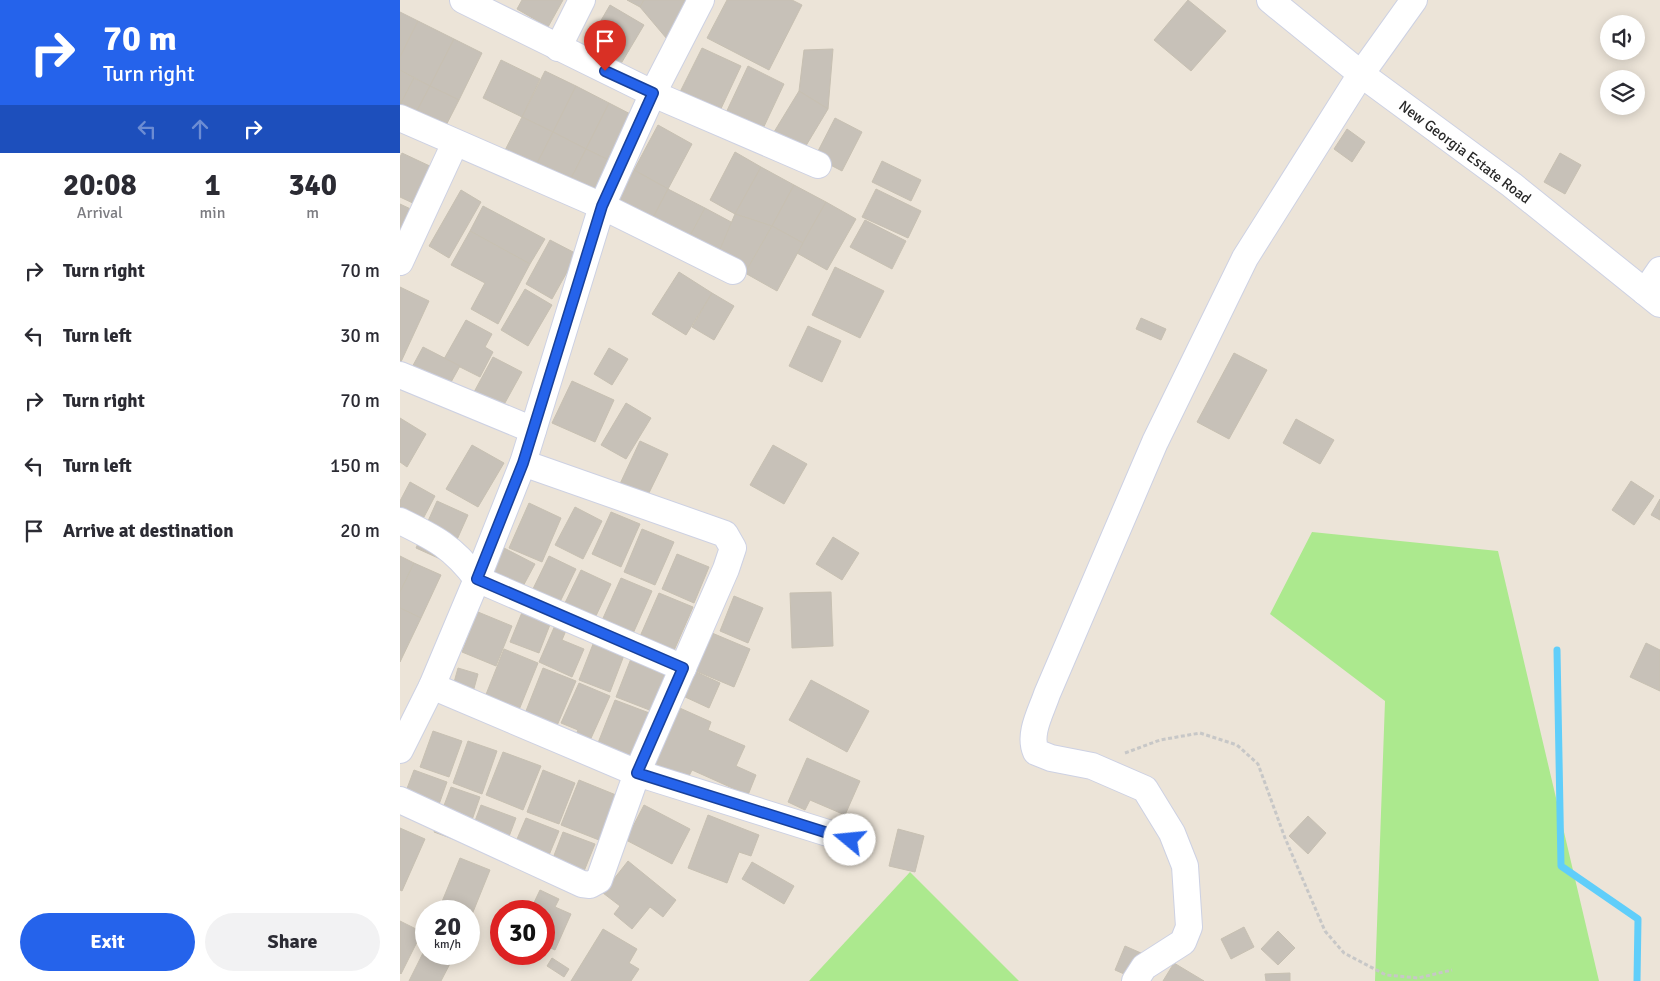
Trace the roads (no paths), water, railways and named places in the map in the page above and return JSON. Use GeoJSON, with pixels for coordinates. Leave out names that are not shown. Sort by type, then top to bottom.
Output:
{"type":"FeatureCollection","features":[{"type":"Feature","properties":{"kind":"street"},"geometry":{"type":"LineString","coordinates":[[463,0],[653,93],[818,165]]}},
{"type":"Feature","properties":{"kind":"street"},"geometry":{"type":"LineString","coordinates":[[558,48],[582,0]]}},
{"type":"Feature","properties":{"kind":"street"},"geometry":{"type":"LineString","coordinates":[[400,750],[432,686],[523,463],[602,206],[653,93],[701,0]]}},
{"type":"Feature","properties":{"kind":"street","name":"New Georgia Estate Road"},"geometry":{"type":"LineString","coordinates":[[1270,0],[1361,74],[1512,185],[1652,298]]}},
{"type":"Feature","properties":{"kind":"street"},"geometry":{"type":"LineString","coordinates":[[1135,981],[1149,962],[1183,942],[1189,927],[1185,866],[1172,833],[1145,789],[1092,766],[1051,758],[1036,752],[1033,744],[1035,730],[1048,694],[1155,442],[1245,258],[1361,74],[1414,0]]}},
{"type":"Feature","properties":{"kind":"street"},"geometry":{"type":"LineString","coordinates":[[400,118],[602,206],[733,271]]}},
{"type":"Feature","properties":{"kind":"street"},"geometry":{"type":"LineString","coordinates":[[402,255],[455,143]]}},
{"type":"Feature","properties":{"kind":"street"},"geometry":{"type":"LineString","coordinates":[[1652,298],[1660,270]]}},
{"type":"Feature","properties":{"kind":"street"},"geometry":{"type":"LineString","coordinates":[[400,375],[534,430]]}},
{"type":"Feature","properties":{"kind":"street"},"geometry":{"type":"LineString","coordinates":[[400,800],[582,884],[590,885],[599,880],[637,773],[729,562],[733,548],[724,534],[523,463]]}},
{"type":"Feature","properties":{"kind":"street"},"geometry":{"type":"LineString","coordinates":[[400,521],[431,535],[460,557],[477,579],[683,668]]}},
{"type":"Feature","properties":{"kind":"street"},"geometry":{"type":"LineString","coordinates":[[432,686],[637,773],[850,840]]}},
{"type":"Feature","properties":{"kind":"waterway"},"geometry":{"type":"LineString","coordinates":[[1557,650],[1561,866],[1638,919],[1637,981]]}}]}
